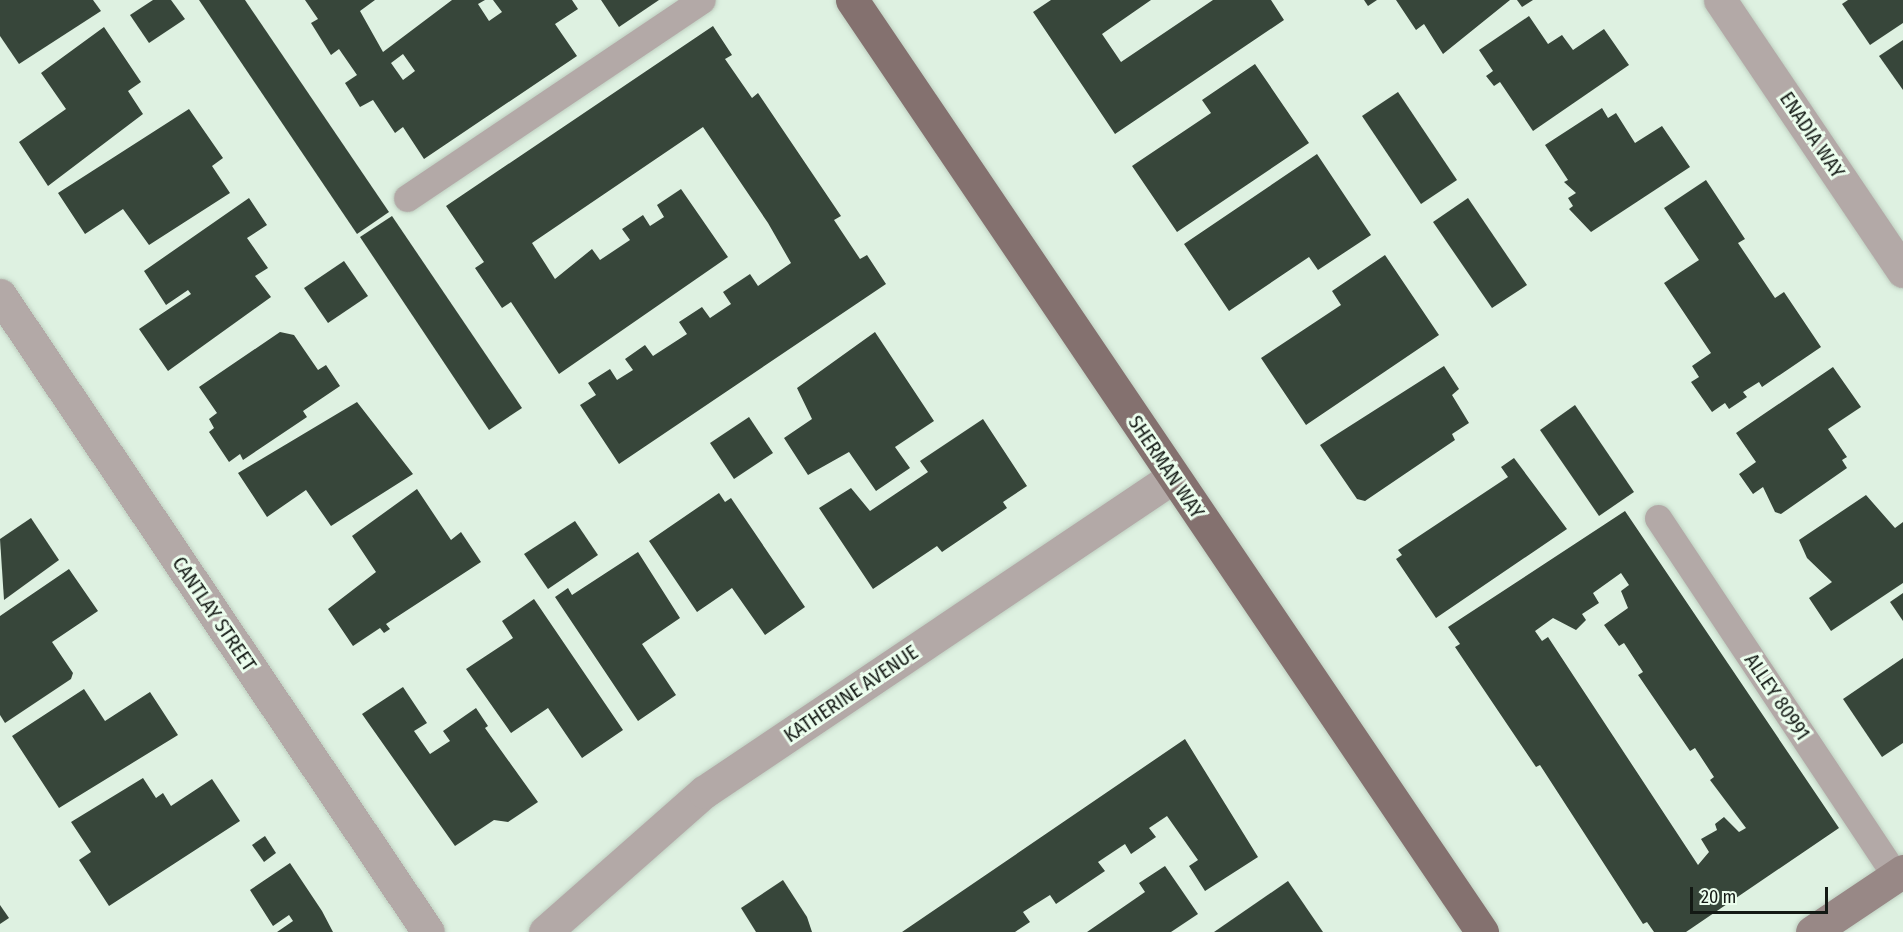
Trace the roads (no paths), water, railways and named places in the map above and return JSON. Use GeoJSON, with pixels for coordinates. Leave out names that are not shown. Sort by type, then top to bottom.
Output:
{"type":"FeatureCollection","features":[{"type":"Feature","properties":{"kind":"main road","name":"SHERMAN WAY"},"geometry":{"type":"LineString","coordinates":[[852,0],[1482,932]]}},
{"type":"Feature","properties":{"kind":"street","name":"ENADIA WAY"},"geometry":{"type":"LineString","coordinates":[[1720,0],[1903,271]]}},
{"type":"Feature","properties":{"kind":"street","name":"CANTLAY STREET"},"geometry":{"type":"LineString","coordinates":[[0,295],[428,932]]}},
{"type":"Feature","properties":{"kind":"street","name":"KATHERINE AVENUE"},"geometry":{"type":"LineString","coordinates":[[545,932],[705,792],[1173,477]]}},
{"type":"Feature","properties":{"kind":"street"},"geometry":{"type":"LineString","coordinates":[[1812,932],[1900,874]]}},
{"type":"Feature","properties":{"kind":"lane"},"geometry":{"type":"LineString","coordinates":[[407,198],[702,0]]}},
{"type":"Feature","properties":{"kind":"lane","name":"ALLEY 80991"},"geometry":{"type":"LineString","coordinates":[[1658,518],[1900,874]]}}]}
